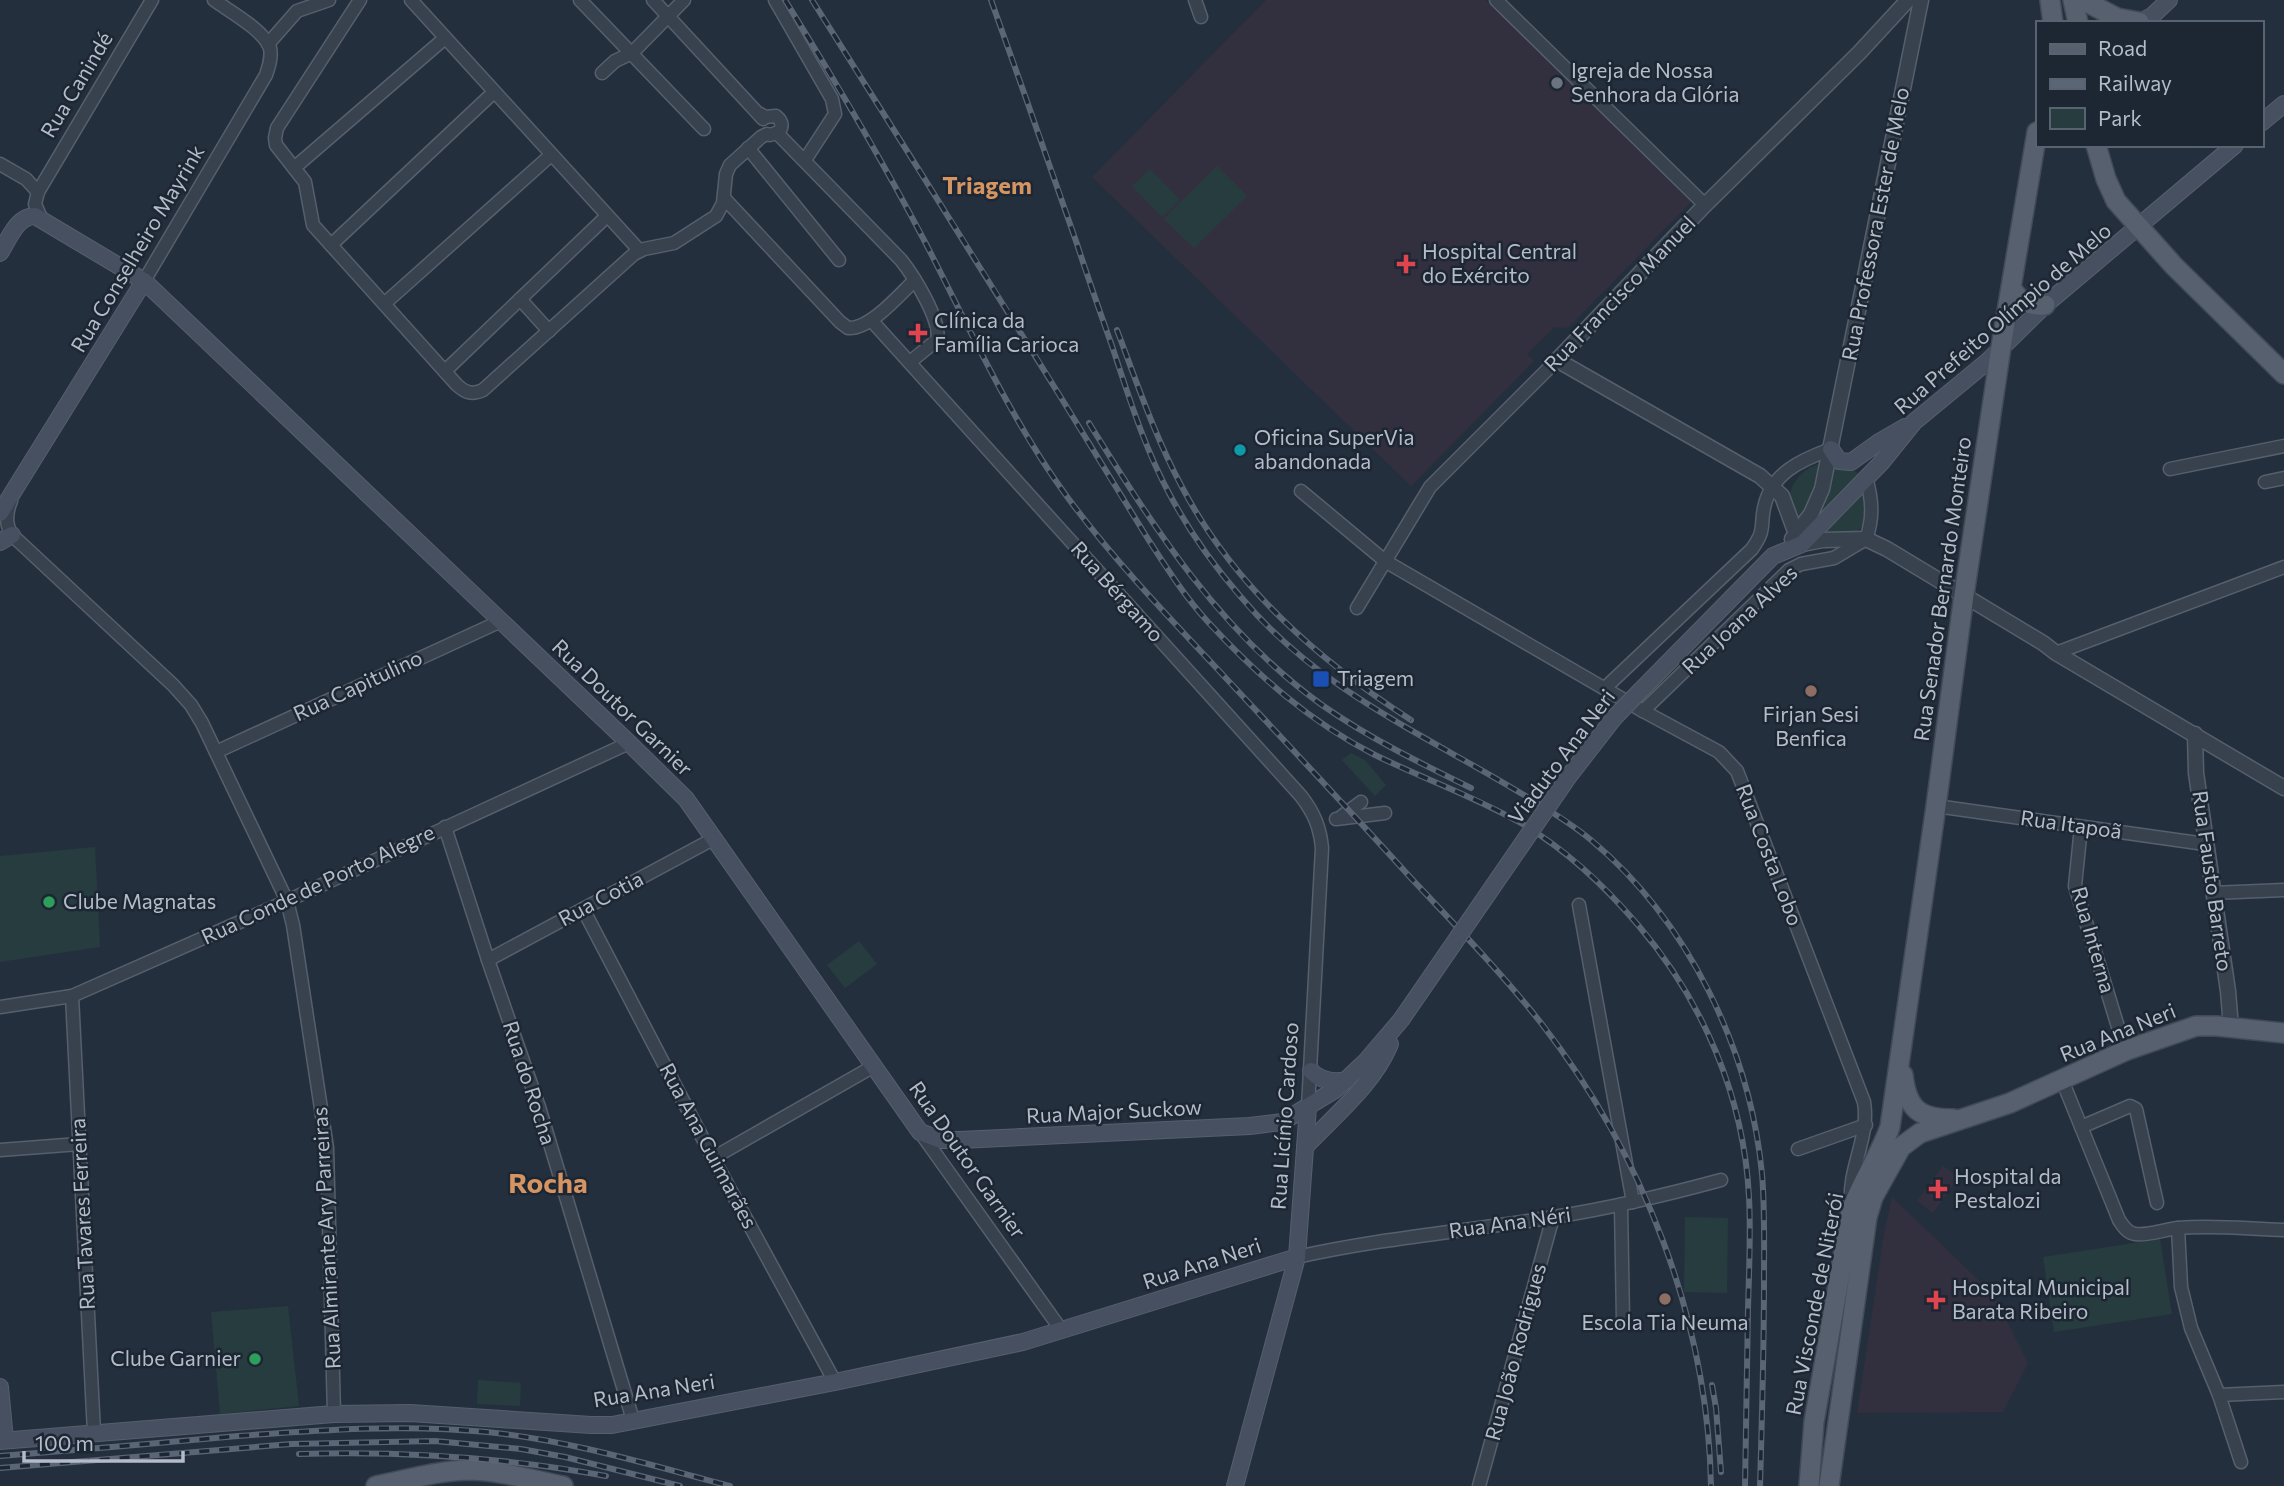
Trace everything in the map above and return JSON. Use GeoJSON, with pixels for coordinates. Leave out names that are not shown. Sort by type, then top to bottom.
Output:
{"type":"FeatureCollection","features":[{"type":"Feature","properties":{"kind":"main road"},"geometry":{"type":"LineString","coordinates":[[2050,0],[2053,21]]}},
{"type":"Feature","properties":{"kind":"main road"},"geometry":{"type":"LineString","coordinates":[[2073,0],[2078,21]]}},
{"type":"Feature","properties":{"kind":"main road"},"geometry":{"type":"LineString","coordinates":[[2083,0],[2117,18],[2134,21]]}},
{"type":"Feature","properties":{"kind":"main road"},"geometry":{"type":"LineString","coordinates":[[2141,21],[2152,16],[2169,0]]}},
{"type":"Feature","properties":{"kind":"main road"},"geometry":{"type":"LineString","coordinates":[[2263,121],[2284,104]]}},
{"type":"Feature","properties":{"kind":"main road","name":"Rua Senador Bernardo Monteiro"},"geometry":{"type":"LineString","coordinates":[[1900,1054],[1964,595],[2036,138]]}},
{"type":"Feature","properties":{"kind":"main road"},"geometry":{"type":"LineString","coordinates":[[2097,147],[2106,180],[2116,201],[2174,265],[2283,370]]}},
{"type":"Feature","properties":{"kind":"main road","name":"Rua Prefeito Olímpio de Melo"},"geometry":{"type":"LineString","coordinates":[[1773,556],[1804,540],[1881,463],[1914,422],[1988,361],[2045,305],[2233,147]]}},
{"type":"Feature","properties":{"kind":"main road"},"geometry":{"type":"LineString","coordinates":[[0,253],[5,233],[30,216],[41,218]]}},
{"type":"Feature","properties":{"kind":"main road","name":"Rua Doutor Garnier"},"geometry":{"type":"LineString","coordinates":[[41,218],[144,281],[686,799],[920,1132]]}},
{"type":"Feature","properties":{"kind":"main road","name":"Rua Conselheiro Mayrink"},"geometry":{"type":"LineString","coordinates":[[18,486],[144,281]]}},
{"type":"Feature","properties":{"kind":"main road"},"geometry":{"type":"LineString","coordinates":[[2012,289],[2025,302],[2045,305]]}},
{"type":"Feature","properties":{"kind":"main road"},"geometry":{"type":"LineString","coordinates":[[1830,449],[1835,458],[1845,463],[1851,462],[1914,422]]}},
{"type":"Feature","properties":{"kind":"main road"},"geometry":{"type":"LineString","coordinates":[[0,513],[18,486]]}},
{"type":"Feature","properties":{"kind":"main road","name":"Viaduto Ana Neri"},"geometry":{"type":"LineString","coordinates":[[1308,1107],[1347,1080],[1397,1026],[1569,776],[1614,718],[1773,556]]}},
{"type":"Feature","properties":{"kind":"main road","name":"Viaduto Ana Neri"},"geometry":{"type":"LineString","coordinates":[[1305,1147],[1359,1093],[1387,1051],[1397,1026]]}},
{"type":"Feature","properties":{"kind":"main road","name":"Rua Ana Neri"},"geometry":{"type":"LineString","coordinates":[[1975,1115],[2127,1051],[2196,1026],[2284,1033]]}},
{"type":"Feature","properties":{"kind":"main road"},"geometry":{"type":"LineString","coordinates":[[1900,1054],[1905,1096],[1924,1116],[1952,1119],[1975,1115]]}},
{"type":"Feature","properties":{"kind":"main road","name":"Rua Visconde de Niterói"},"geometry":{"type":"LineString","coordinates":[[1809,1486],[1814,1422],[1851,1211],[1890,1128],[1900,1054]]}},
{"type":"Feature","properties":{"kind":"main road"},"geometry":{"type":"LineString","coordinates":[[1311,1071],[1322,1079],[1338,1082],[1347,1080]]}},
{"type":"Feature","properties":{"kind":"main road","name":"Rua Licínio Cardoso"},"geometry":{"type":"LineString","coordinates":[[1235,1486],[1297,1257],[1308,1107]]}},
{"type":"Feature","properties":{"kind":"main road","name":"Rua Major Suckow"},"geometry":{"type":"LineString","coordinates":[[920,1132],[941,1140],[960,1140],[1250,1126],[1282,1122],[1308,1107]]}},
{"type":"Feature","properties":{"kind":"main road","name":"Rua Visconde de Niterói"},"geometry":{"type":"LineString","coordinates":[[1829,1486],[1867,1217],[1873,1197],[1901,1147],[1920,1133],[1975,1115]]}},
{"type":"Feature","properties":{"kind":"main road"},"geometry":{"type":"LineString","coordinates":[[1282,1122],[1305,1147]]}},
{"type":"Feature","properties":{"kind":"main road","name":"Rua Ana Neri"},"geometry":{"type":"LineString","coordinates":[[2,1440],[334,1414],[410,1413],[595,1426],[835,1382],[996,1348],[1062,1331],[1297,1257]]}},
{"type":"Feature","properties":{"kind":"main road"},"geometry":{"type":"LineString","coordinates":[[0,1387],[2,1440]]}},
{"type":"Feature","properties":{"kind":"main road"},"geometry":{"type":"LineString","coordinates":[[1814,1422],[1837,1424]]}},
{"type":"Feature","properties":{"kind":"main road"},"geometry":{"type":"LineString","coordinates":[[1811,1452],[1832,1456]]}},
{"type":"Feature","properties":{"kind":"main road"},"geometry":{"type":"LineString","coordinates":[[376,1486],[438,1473],[469,1470],[488,1472],[528,1483],[563,1486]]}},
{"type":"Feature","properties":{"kind":"street","name":"Rua Canindé"},"geometry":{"type":"LineString","coordinates":[[38,192],[152,0]]}},
{"type":"Feature","properties":{"kind":"street"},"geometry":{"type":"LineString","coordinates":[[214,0],[259,32],[268,44],[297,11],[329,0]]}},
{"type":"Feature","properties":{"kind":"street"},"geometry":{"type":"LineString","coordinates":[[360,0],[275,133],[276,145],[308,188],[311,221],[445,372],[467,393],[483,390],[639,250],[680,239],[716,216],[721,210],[724,198],[727,170],[768,128]]}},
{"type":"Feature","properties":{"kind":"street"},"geometry":{"type":"LineString","coordinates":[[411,0],[639,250]]}},
{"type":"Feature","properties":{"kind":"street"},"geometry":{"type":"LineString","coordinates":[[580,0],[704,129]]}},
{"type":"Feature","properties":{"kind":"street"},"geometry":{"type":"LineString","coordinates":[[653,0],[768,128],[805,160],[901,260],[915,280],[937,325],[939,336],[910,362]]}},
{"type":"Feature","properties":{"kind":"street"},"geometry":{"type":"LineString","coordinates":[[602,73],[615,61],[632,53],[684,0]]}},
{"type":"Feature","properties":{"kind":"street"},"geometry":{"type":"LineString","coordinates":[[775,0],[834,104],[835,114],[805,160]]}},
{"type":"Feature","properties":{"kind":"street"},"geometry":{"type":"LineString","coordinates":[[1195,0],[1200,17]]}},
{"type":"Feature","properties":{"kind":"street"},"geometry":{"type":"LineString","coordinates":[[1496,0],[1705,205]]}},
{"type":"Feature","properties":{"kind":"street","name":"Rua Francisco Manuel"},"geometry":{"type":"LineString","coordinates":[[1357,608],[1430,487],[1557,360],[1705,205],[1859,53],[1908,0]]}},
{"type":"Feature","properties":{"kind":"street","name":"Rua Professora Ester de Melo"},"geometry":{"type":"LineString","coordinates":[[1804,540],[1822,489],[1921,0]]}},
{"type":"Feature","properties":{"kind":"street"},"geometry":{"type":"LineString","coordinates":[[294,169],[445,38]]}},
{"type":"Feature","properties":{"kind":"street","name":"Rua Conselheiro Mayrink"},"geometry":{"type":"LineString","coordinates":[[144,281],[266,75],[271,61],[268,44]]}},
{"type":"Feature","properties":{"kind":"street"},"geometry":{"type":"LineString","coordinates":[[331,245],[494,92]]}},
{"type":"Feature","properties":{"kind":"street"},"geometry":{"type":"LineString","coordinates":[[748,148],[839,260]]}},
{"type":"Feature","properties":{"kind":"street"},"geometry":{"type":"LineString","coordinates":[[384,304],[551,155]]}},
{"type":"Feature","properties":{"kind":"street"},"geometry":{"type":"LineString","coordinates":[[0,164],[26,179],[38,192],[35,204],[41,218]]}},
{"type":"Feature","properties":{"kind":"street"},"geometry":{"type":"LineString","coordinates":[[26,179],[46,180]]}},
{"type":"Feature","properties":{"kind":"street"},"geometry":{"type":"LineString","coordinates":[[724,198],[840,322],[849,328],[862,326],[872,320],[915,280]]}},
{"type":"Feature","properties":{"kind":"street"},"geometry":{"type":"LineString","coordinates":[[445,372],[607,216]]}},
{"type":"Feature","properties":{"kind":"street"},"geometry":{"type":"LineString","coordinates":[[520,299],[549,331]]}},
{"type":"Feature","properties":{"kind":"street","name":"Rua Bérgamo"},"geometry":{"type":"LineString","coordinates":[[872,320],[1301,796],[1319,825]]}},
{"type":"Feature","properties":{"kind":"street"},"geometry":{"type":"LineString","coordinates":[[1557,360],[1760,476],[1782,496],[1804,540],[1825,560]]}},
{"type":"Feature","properties":{"kind":"street"},"geometry":{"type":"LineString","coordinates":[[2170,469],[2284,446]]}},
{"type":"Feature","properties":{"kind":"street"},"geometry":{"type":"LineString","coordinates":[[1605,688],[1752,549],[1762,535],[1763,510],[1772,486],[1793,464],[1830,449]]}},
{"type":"Feature","properties":{"kind":"street"},"geometry":{"type":"LineString","coordinates":[[1866,539],[1872,512],[1867,477]]}},
{"type":"Feature","properties":{"kind":"street"},"geometry":{"type":"LineString","coordinates":[[2265,482],[2284,478]]}},
{"type":"Feature","properties":{"kind":"street","name":"Rua Conselheiro Mayrink"},"geometry":{"type":"LineString","coordinates":[[6,538],[8,510],[18,486]]}},
{"type":"Feature","properties":{"kind":"street","name":"Rua Costa Lobo"},"geometry":{"type":"LineString","coordinates":[[1301,491],[1385,561],[1643,711],[1719,752],[1737,771],[1864,1102],[1866,1125],[1852,1173],[1851,1211]]}},
{"type":"Feature","properties":{"kind":"street","name":"Rua Almirante Ary Parreiras"},"geometry":{"type":"LineString","coordinates":[[6,538],[173,685],[191,705],[287,901],[296,942],[327,1148],[334,1414]]}},
{"type":"Feature","properties":{"kind":"street"},"geometry":{"type":"LineString","coordinates":[[1804,540],[1866,539],[2284,788]]}},
{"type":"Feature","properties":{"kind":"street","name":"Rua Joana Alves"},"geometry":{"type":"LineString","coordinates":[[1643,711],[1789,570],[1801,564],[1835,558],[1866,539]]}},
{"type":"Feature","properties":{"kind":"street"},"geometry":{"type":"LineString","coordinates":[[2056,653],[2284,567]]}},
{"type":"Feature","properties":{"kind":"street","name":"Rua Capitulino"},"geometry":{"type":"LineString","coordinates":[[216,752],[501,621]]}},
{"type":"Feature","properties":{"kind":"street","name":"Rua Fausto Barreto"},"geometry":{"type":"LineString","coordinates":[[2195,734],[2196,773],[2231,1027]]}},
{"type":"Feature","properties":{"kind":"street","name":"Rua Conde de Porto Alegre"},"geometry":{"type":"LineString","coordinates":[[0,1007],[72,996],[287,901],[629,743]]}},
{"type":"Feature","properties":{"kind":"street"},"geometry":{"type":"LineString","coordinates":[[1336,819],[1361,802]]}},
{"type":"Feature","properties":{"kind":"street","name":"Rua Itapoã"},"geometry":{"type":"LineString","coordinates":[[1936,806],[2205,844]]}},
{"type":"Feature","properties":{"kind":"street"},"geometry":{"type":"LineString","coordinates":[[1319,825],[1336,819],[1385,813]]}},
{"type":"Feature","properties":{"kind":"street","name":"Rua Licínio Cardoso"},"geometry":{"type":"LineString","coordinates":[[1308,1107],[1322,848],[1319,825]]}},
{"type":"Feature","properties":{"kind":"street","name":"Rua do Rocha"},"geometry":{"type":"LineString","coordinates":[[445,827],[539,1107],[633,1420]]}},
{"type":"Feature","properties":{"kind":"street","name":"Rua Interna"},"geometry":{"type":"LineString","coordinates":[[2081,827],[2075,886],[2127,1051]]}},
{"type":"Feature","properties":{"kind":"street","name":"Rua Cotia"},"geometry":{"type":"LineString","coordinates":[[488,960],[715,838]]}},
{"type":"Feature","properties":{"kind":"street"},"geometry":{"type":"LineString","coordinates":[[2213,893],[2284,890]]}},
{"type":"Feature","properties":{"kind":"street"},"geometry":{"type":"LineString","coordinates":[[1579,905],[1627,1204],[1623,1320]]}},
{"type":"Feature","properties":{"kind":"street","name":"Rua Ana Guimarães"},"geometry":{"type":"LineString","coordinates":[[583,909],[713,1158],[835,1382]]}},
{"type":"Feature","properties":{"kind":"street","name":"Rua Tavares Ferreira"},"geometry":{"type":"LineString","coordinates":[[72,996],[94,1433]]}},
{"type":"Feature","properties":{"kind":"street"},"geometry":{"type":"LineString","coordinates":[[713,1158],[874,1066]]}},
{"type":"Feature","properties":{"kind":"street"},"geometry":{"type":"LineString","coordinates":[[2062,1080],[2119,1220],[2127,1231],[2134,1234],[2178,1228],[2284,1230]]}},
{"type":"Feature","properties":{"kind":"street"},"geometry":{"type":"LineString","coordinates":[[2081,1128],[2130,1106],[2136,1109],[2157,1203]]}},
{"type":"Feature","properties":{"kind":"street"},"geometry":{"type":"LineString","coordinates":[[1798,1149],[1866,1125]]}},
{"type":"Feature","properties":{"kind":"street","name":"Rua Doutor Garnier"},"geometry":{"type":"LineString","coordinates":[[920,1132],[1062,1331]]}},
{"type":"Feature","properties":{"kind":"street"},"geometry":{"type":"LineString","coordinates":[[0,1150],[79,1144]]}},
{"type":"Feature","properties":{"kind":"street","name":"Rua Ana Néri"},"geometry":{"type":"LineString","coordinates":[[1297,1257],[1347,1246],[1627,1204],[1721,1180]]}},
{"type":"Feature","properties":{"kind":"street","name":"Rua João Rodrigues"},"geometry":{"type":"LineString","coordinates":[[1479,1486],[1553,1217]]}},
{"type":"Feature","properties":{"kind":"street"},"geometry":{"type":"LineString","coordinates":[[2178,1228],[2180,1287],[2191,1328],[2219,1395],[2241,1462]]}},
{"type":"Feature","properties":{"kind":"street"},"geometry":{"type":"LineString","coordinates":[[2219,1395],[2284,1392]]}},
{"type":"Feature","properties":{"kind":"shaded area","name":"Hospital Central do Exército"},"geometry":{"type":"Polygon","coordinates":[[[1266,0],[1485,0],[1691,202],[1568,328],[1555,327],[1527,354],[1534,361],[1411,486],[1092,177],[1266,0]]]}},
{"type":"Feature","properties":{"kind":"shaded area","name":"Hospital da Pestalozi"},"geometry":{"type":"Polygon","coordinates":[[[1943,1166],[1959,1177],[1933,1213],[1917,1201],[1943,1166]]]}},
{"type":"Feature","properties":{"kind":"shaded area","name":"Hospital Municipal Barata Ribeiro"},"geometry":{"type":"Polygon","coordinates":[[[1892,1197],[1994,1295],[2028,1363],[2003,1412],[1857,1413],[1892,1197]]]}},
{"type":"Feature","properties":{"kind":"green space"},"geometry":{"type":"Polygon","coordinates":[[[1217,166],[1247,196],[1194,248],[1164,219],[1217,166]]]}},
{"type":"Feature","properties":{"kind":"green space"},"geometry":{"type":"Polygon","coordinates":[[[1150,169],[1180,200],[1162,217],[1132,186],[1150,169]]]}},
{"type":"Feature","properties":{"kind":"green space"},"geometry":{"type":"Polygon","coordinates":[[[1826,462],[1850,467],[1862,477],[1867,504],[1866,518],[1849,539],[1799,529],[1791,508],[1790,495],[1798,477],[1808,469],[1826,462]]]}},
{"type":"Feature","properties":{"kind":"green space"},"geometry":{"type":"Polygon","coordinates":[[[1351,753],[1365,760],[1386,785],[1375,796],[1342,760],[1351,753]]]}},
{"type":"Feature","properties":{"kind":"green space","name":"Clube Magnatas"},"geometry":{"type":"Polygon","coordinates":[[[95,847],[100,947],[0,962],[0,856],[95,847]]]}},
{"type":"Feature","properties":{"kind":"green space"},"geometry":{"type":"Polygon","coordinates":[[[859,941],[877,964],[845,988],[827,965],[859,941]]]}},
{"type":"Feature","properties":{"kind":"green space"},"geometry":{"type":"Polygon","coordinates":[[[1685,1217],[1728,1218],[1727,1293],[1684,1292],[1685,1217]]]}},
{"type":"Feature","properties":{"kind":"green space"},"geometry":{"type":"Polygon","coordinates":[[[2160,1239],[2172,1314],[2054,1332],[2043,1257],[2160,1239]]]}},
{"type":"Feature","properties":{"kind":"green space","name":"Clube Garnier"},"geometry":{"type":"Polygon","coordinates":[[[288,1306],[299,1406],[220,1414],[211,1312],[288,1306]]]}},
{"type":"Feature","properties":{"kind":"green space"},"geometry":{"type":"Polygon","coordinates":[[[478,1380],[521,1383],[520,1406],[477,1404],[478,1380]]]}},
{"type":"Feature","properties":{"kind":"railway"},"geometry":{"type":"LineString","coordinates":[[785,0],[891,179],[1027,437],[1068,498],[1154,601],[1494,967],[1541,1023],[1577,1074],[1610,1127],[1639,1183],[1663,1241],[1683,1301],[1698,1362],[1707,1424],[1711,1486]]}},
{"type":"Feature","properties":{"kind":"railway"},"geometry":{"type":"LineString","coordinates":[[812,0],[1148,539],[1208,622],[1265,679],[1328,728],[1375,755],[1466,795],[1519,822],[1568,856],[1625,910],[1661,954],[1682,986],[1716,1052],[1729,1087],[1745,1160],[1750,1239],[1745,1486]]}},
{"type":"Feature","properties":{"kind":"railway"},"geometry":{"type":"LineString","coordinates":[[991,0],[1145,440],[1177,508],[1212,561],[1272,631],[1341,687],[1547,809],[1591,840],[1626,872],[1657,909],[1685,948],[1708,990],[1744,1080],[1762,1174],[1764,1307],[1760,1486]]}},
{"type":"Feature","properties":{"kind":"railway"},"geometry":{"type":"LineString","coordinates":[[1117,330],[1172,468],[1203,523],[1227,557],[1281,618],[1311,646],[1411,720]]}},
{"type":"Feature","properties":{"kind":"railway"},"geometry":{"type":"LineString","coordinates":[[1089,423],[1164,539],[1221,611],[1252,645],[1285,676],[1340,717],[1395,750],[1471,788]]}},
{"type":"Feature","properties":{"kind":"railway"},"geometry":{"type":"LineString","coordinates":[[1712,1385],[1721,1472]]}},
{"type":"Feature","properties":{"kind":"railway"},"geometry":{"type":"LineString","coordinates":[[0,1456],[300,1432],[394,1428],[456,1430],[518,1436],[579,1447],[730,1486]]}},
{"type":"Feature","properties":{"kind":"railway"},"geometry":{"type":"LineString","coordinates":[[0,1468],[291,1444],[435,1441],[521,1449],[565,1457],[680,1486]]}},
{"type":"Feature","properties":{"kind":"railway"},"geometry":{"type":"LineString","coordinates":[[299,1454],[453,1457],[530,1464],[606,1476]]}},
{"type":"Feature","properties":{"kind":"place","name":"Igreja de Nossa Senhora da Glória"},"geometry":{"type":"Point","coordinates":[1557,83]}},
{"type":"Feature","properties":{"kind":"place","name":"Hospital Central do Exército"},"geometry":{"type":"Point","coordinates":[1406,264]}},
{"type":"Feature","properties":{"kind":"place","name":"Clínica da Família Carioca"},"geometry":{"type":"Point","coordinates":[918,333]}},
{"type":"Feature","properties":{"kind":"place","name":"Oficina SuperVia abandonada"},"geometry":{"type":"Point","coordinates":[1240,450]}},
{"type":"Feature","properties":{"kind":"place","name":"Triagem"},"geometry":{"type":"Point","coordinates":[1321,679]}},
{"type":"Feature","properties":{"kind":"place","name":"Firjan Sesi Benfica"},"geometry":{"type":"Point","coordinates":[1811,691]}},
{"type":"Feature","properties":{"kind":"place","name":"Clube Magnatas"},"geometry":{"type":"Point","coordinates":[49,902]}},
{"type":"Feature","properties":{"kind":"place","name":"Hospital da Pestalozi"},"geometry":{"type":"Point","coordinates":[1938,1189]}},
{"type":"Feature","properties":{"kind":"place","name":"Escola Tia Neuma"},"geometry":{"type":"Point","coordinates":[1665,1299]}},
{"type":"Feature","properties":{"kind":"place","name":"Hospital Municipal Barata Ribeiro"},"geometry":{"type":"Point","coordinates":[1936,1300]}},
{"type":"Feature","properties":{"kind":"place","name":"Clube Garnier"},"geometry":{"type":"Point","coordinates":[255,1359]}},
{"type":"Feature","properties":{"kind":"district","name":"Triagem"},"geometry":{"type":"Point","coordinates":[987,186]}},
{"type":"Feature","properties":{"kind":"district","name":"Rocha"},"geometry":{"type":"Point","coordinates":[548,1183]}}]}
